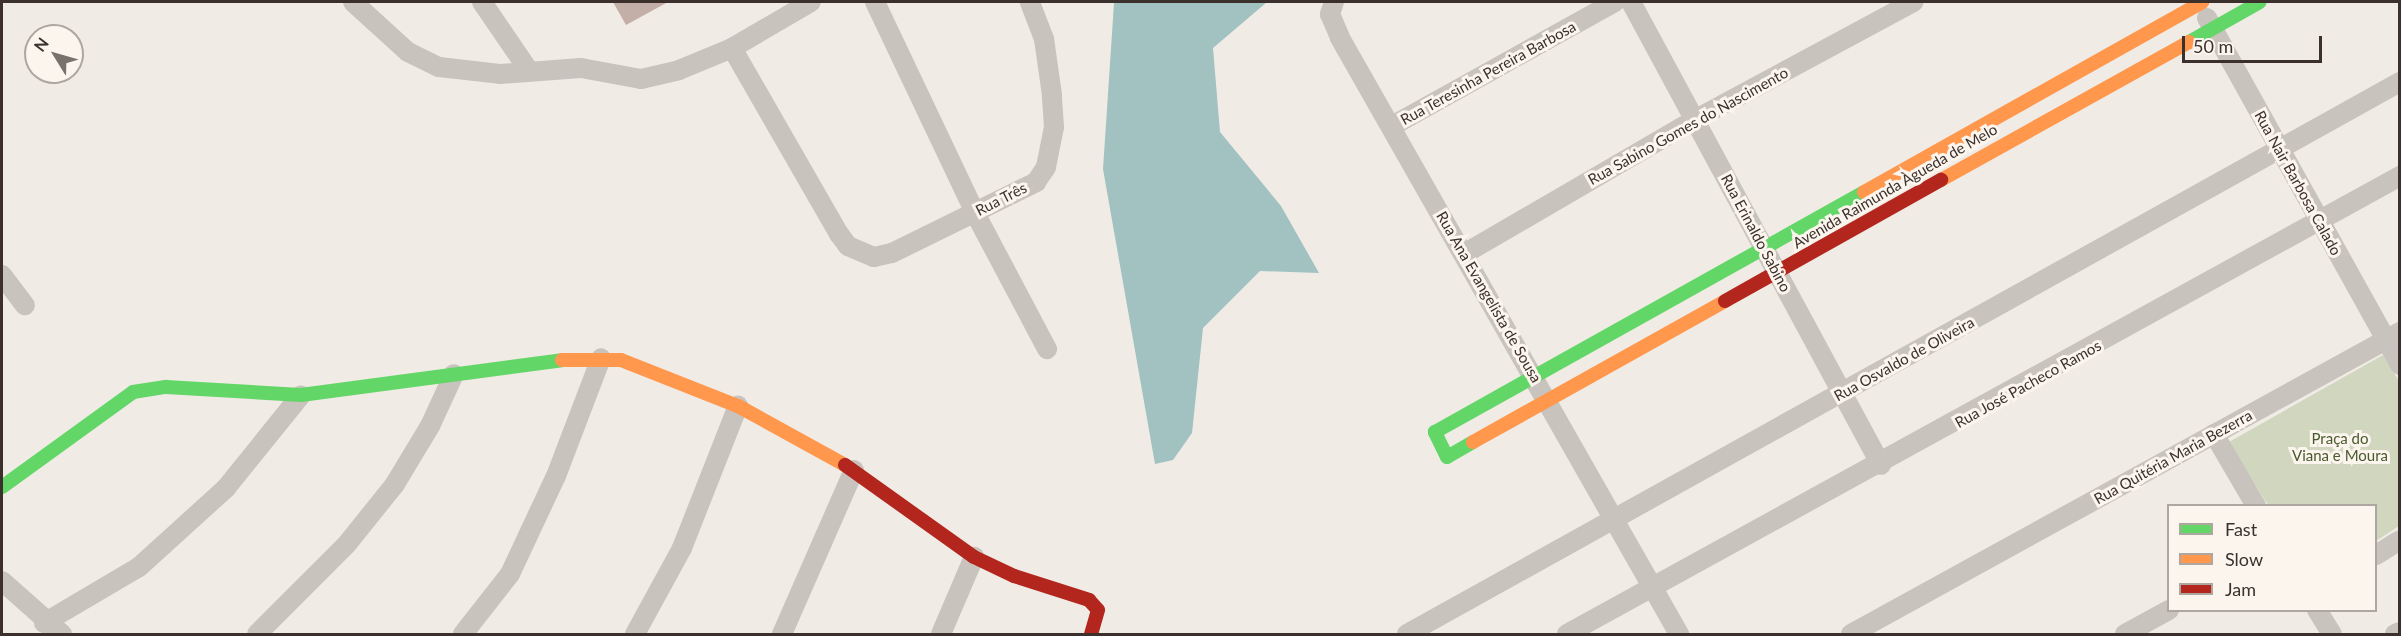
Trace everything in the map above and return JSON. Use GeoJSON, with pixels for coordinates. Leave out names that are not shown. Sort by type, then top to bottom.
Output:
{"type":"FeatureCollection","features":[{"type":"Feature","properties":{"kind":"street"},"geometry":{"type":"LineString","coordinates":[[353,2],[408,52],[439,67],[472,73],[581,68],[640,79],[679,70],[732,48],[812,2]]}},
{"type":"Feature","properties":{"kind":"street"},"geometry":{"type":"LineString","coordinates":[[482,2],[529,71]]}},
{"type":"Feature","properties":{"kind":"street"},"geometry":{"type":"LineString","coordinates":[[874,2],[975,213],[1047,349]]}},
{"type":"Feature","properties":{"kind":"street","name":"Rua Três"},"geometry":{"type":"LineString","coordinates":[[732,48],[839,234],[861,254],[874,257],[892,253],[1036,182],[1052,147],[1052,95],[1044,39],[1030,2]]}},
{"type":"Feature","properties":{"kind":"street","name":"Rua Ana Evangelista de Sousa"},"geometry":{"type":"LineString","coordinates":[[1333,2],[1330,14],[1340,38],[1679,634]]}},
{"type":"Feature","properties":{"kind":"street","name":"Rua Teresinha Pereira Barbosa"},"geometry":{"type":"LineString","coordinates":[[1392,126],[1615,2]]}},
{"type":"Feature","properties":{"kind":"street","name":"Rua Erinaldo Sabino"},"geometry":{"type":"LineString","coordinates":[[1632,2],[1881,465]]}},
{"type":"Feature","properties":{"kind":"street","name":"Rua Sabino Gomes do Nascimento"},"geometry":{"type":"LineString","coordinates":[[1464,254],[1696,119],[1913,2]]}},
{"type":"Feature","properties":{"kind":"street","name":"Avenida Raimunda Àgueda de Melo"},"geometry":{"type":"LineString","coordinates":[[2200,2],[1535,379],[1435,432],[1447,457],[1548,404],[1994,148],[2260,2]]}},
{"type":"Feature","properties":{"kind":"street","name":"Rua Nair Barbosa Calado"},"geometry":{"type":"LineString","coordinates":[[2200,2],[2212,28],[2319,222],[2392,336],[2400,365]]}},
{"type":"Feature","properties":{"kind":"street","name":"Rua Osvaldo de Oliveira"},"geometry":{"type":"LineString","coordinates":[[1407,634],[2400,82]]}},
{"type":"Feature","properties":{"kind":"street"},"geometry":{"type":"LineString","coordinates":[[1981,126],[1994,148]]}},
{"type":"Feature","properties":{"kind":"street","name":"Rua José Pacheco Ramos"},"geometry":{"type":"LineString","coordinates":[[1566,634],[1654,589],[1881,465],[2400,176]]}},
{"type":"Feature","properties":{"kind":"street"},"geometry":{"type":"LineString","coordinates":[[2,275],[25,305]]}},
{"type":"Feature","properties":{"kind":"street","name":"Rua Quitéria Maria Bezerra"},"geometry":{"type":"LineString","coordinates":[[1851,634],[2392,336]]}},
{"type":"Feature","properties":{"kind":"street"},"geometry":{"type":"LineString","coordinates":[[463,634],[510,574],[556,476],[601,358]]}},
{"type":"Feature","properties":{"kind":"street"},"geometry":{"type":"LineString","coordinates":[[2,487],[133,392],[166,387],[301,395],[454,374],[601,358],[645,367],[738,406],[854,470],[911,516],[974,557],[1095,604],[1098,618],[1091,634]]}},
{"type":"Feature","properties":{"kind":"street"},"geometry":{"type":"LineString","coordinates":[[257,634],[347,544],[395,483],[430,426],[454,374]]}},
{"type":"Feature","properties":{"kind":"street"},"geometry":{"type":"LineString","coordinates":[[44,623],[139,567],[226,488],[301,395]]}},
{"type":"Feature","properties":{"kind":"street"},"geometry":{"type":"LineString","coordinates":[[636,634],[682,548],[738,406]]}},
{"type":"Feature","properties":{"kind":"street"},"geometry":{"type":"LineString","coordinates":[[2214,434],[2255,504]]}},
{"type":"Feature","properties":{"kind":"street"},"geometry":{"type":"LineString","coordinates":[[782,634],[854,470]]}},
{"type":"Feature","properties":{"kind":"street"},"geometry":{"type":"LineString","coordinates":[[2377,554],[2400,540]]}},
{"type":"Feature","properties":{"kind":"street"},"geometry":{"type":"LineString","coordinates":[[941,634],[974,557]]}},
{"type":"Feature","properties":{"kind":"street"},"geometry":{"type":"LineString","coordinates":[[2,581],[44,623],[62,634]]}},
{"type":"Feature","properties":{"kind":"street"},"geometry":{"type":"LineString","coordinates":[[2125,634],[2167,611]]}},
{"type":"Feature","properties":{"kind":"street"},"geometry":{"type":"LineString","coordinates":[[2319,612],[2332,634]]}},
{"type":"Feature","properties":{"kind":"street"},"geometry":{"type":"LineString","coordinates":[[2394,634],[2400,632]]}},
{"type":"Feature","properties":{"kind":"green space","name":"Praça do Viana e Moura"},"geometry":{"type":"Polygon","coordinates":[[[2383,355],[2399,381],[2399,526],[2377,540],[2377,504],[2267,504],[2229,442],[2383,355]]]}},
{"type":"Feature","properties":{"kind":"water"},"geometry":{"type":"Polygon","coordinates":[[[1267,2],[1213,48],[1220,132],[1281,206],[1319,273],[1260,271],[1203,328],[1192,433],[1173,460],[1155,464],[1103,169],[1114,3],[1267,2]]]}},
{"type":"Feature","properties":{"kind":"building"},"geometry":{"type":"Polygon","coordinates":[[[613,2],[668,2],[626,25],[613,2]]]}},
{"type":"Feature","properties":{"kind":"traffic: fast"},"geometry":{"type":"LineString","coordinates":[[2189,42],[2260,2]]}},
{"type":"Feature","properties":{"kind":"traffic: fast"},"geometry":{"type":"LineString","coordinates":[[1473,442],[1447,457],[1435,432],[1864,192]]}},
{"type":"Feature","properties":{"kind":"traffic: fast"},"geometry":{"type":"LineString","coordinates":[[2,487],[133,392],[166,387],[301,395],[562,360]]}},
{"type":"Feature","properties":{"kind":"traffic: slow"},"geometry":{"type":"LineString","coordinates":[[1864,192],[2202,2]]}},
{"type":"Feature","properties":{"kind":"traffic: slow"},"geometry":{"type":"LineString","coordinates":[[1941,180],[2189,42]]}},
{"type":"Feature","properties":{"kind":"traffic: slow"},"geometry":{"type":"LineString","coordinates":[[1473,442],[1725,301]]}},
{"type":"Feature","properties":{"kind":"traffic: slow"},"geometry":{"type":"LineString","coordinates":[[562,360],[621,360],[738,406],[845,465]]}},
{"type":"Feature","properties":{"kind":"traffic: jam"},"geometry":{"type":"LineString","coordinates":[[1725,301],[1941,180]]}},
{"type":"Feature","properties":{"kind":"traffic: jam"},"geometry":{"type":"LineString","coordinates":[[845,465],[974,557],[1014,576],[1089,600],[1098,610],[1091,634]]}}]}
